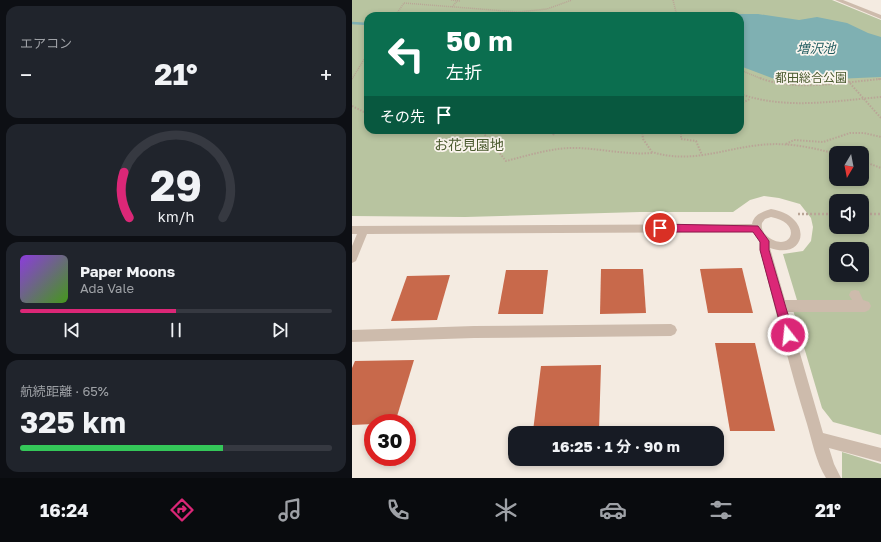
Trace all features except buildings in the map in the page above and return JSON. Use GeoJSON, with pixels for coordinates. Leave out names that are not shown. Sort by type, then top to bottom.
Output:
{"type":"FeatureCollection","features":[{"type":"Feature","properties":{"kind":"street"},"geometry":{"type":"LineString","coordinates":[[838,0],[881,17]]}},
{"type":"Feature","properties":{"kind":"street"},"geometry":{"type":"LineString","coordinates":[[771,213],[784,216],[789,220],[796,231],[797,236],[795,241],[785,246],[778,246],[765,241],[755,228],[760,217],[771,213]]}},
{"type":"Feature","properties":{"kind":"street"},"geometry":{"type":"LineString","coordinates":[[352,230],[755,228]]}},
{"type":"Feature","properties":{"kind":"street"},"geometry":{"type":"LineString","coordinates":[[352,258],[363,231]]}},
{"type":"Feature","properties":{"kind":"street"},"geometry":{"type":"LineString","coordinates":[[765,241],[765,250],[780,306],[818,438],[828,468],[834,478]]}},
{"type":"Feature","properties":{"kind":"street"},"geometry":{"type":"LineString","coordinates":[[780,306],[863,306],[855,295]]}},
{"type":"Feature","properties":{"kind":"street"},"geometry":{"type":"LineString","coordinates":[[352,336],[474,332],[671,330]]}},
{"type":"Feature","properties":{"kind":"street"},"geometry":{"type":"LineString","coordinates":[[818,438],[881,455]]}},
{"type":"Feature","properties":{"kind":"path"},"geometry":{"type":"LineString","coordinates":[[451,0],[458,0]]}},
{"type":"Feature","properties":{"kind":"path"},"geometry":{"type":"LineString","coordinates":[[451,7],[458,0]]}},
{"type":"Feature","properties":{"kind":"path"},"geometry":{"type":"LineString","coordinates":[[404,3],[518,12],[547,8],[572,0]]}},
{"type":"Feature","properties":{"kind":"path"},"geometry":{"type":"LineString","coordinates":[[672,0],[676,12]]}},
{"type":"Feature","properties":{"kind":"path"},"geometry":{"type":"LineString","coordinates":[[398,12],[404,3]]}},
{"type":"Feature","properties":{"kind":"path"},"geometry":{"type":"LineString","coordinates":[[352,79],[364,60]]}},
{"type":"Feature","properties":{"kind":"path"},"geometry":{"type":"LineString","coordinates":[[744,72],[771,83],[796,86],[881,78]]}},
{"type":"Feature","properties":{"kind":"path"},"geometry":{"type":"LineString","coordinates":[[848,81],[881,118]]}},
{"type":"Feature","properties":{"kind":"path"},"geometry":{"type":"LineString","coordinates":[[744,95],[778,104],[790,105],[881,97]]}},
{"type":"Feature","properties":{"kind":"path"},"geometry":{"type":"LineString","coordinates":[[744,102],[751,98]]}},
{"type":"Feature","properties":{"kind":"path"},"geometry":{"type":"LineString","coordinates":[[352,106],[364,112]]}},
{"type":"Feature","properties":{"kind":"path"},"geometry":{"type":"LineString","coordinates":[[785,144],[794,140],[823,142],[850,133],[864,133],[881,138]]}},
{"type":"Feature","properties":{"kind":"path"},"geometry":{"type":"LineString","coordinates":[[483,134],[506,161],[552,151],[576,148],[622,153],[642,154],[652,152],[669,158],[702,155],[752,146],[785,144],[802,145],[829,152]]}},
{"type":"Feature","properties":{"kind":"path"},"geometry":{"type":"LineString","coordinates":[[642,134],[643,139],[652,152]]}},
{"type":"Feature","properties":{"kind":"path"},"geometry":{"type":"LineString","coordinates":[[681,134],[681,139],[696,141],[698,150],[702,155]]}},
{"type":"Feature","properties":{"kind":"path"},"geometry":{"type":"LineString","coordinates":[[869,164],[881,168]]}},
{"type":"Feature","properties":{"kind":"path"},"geometry":{"type":"LineString","coordinates":[[796,214],[829,214]]}},
{"type":"Feature","properties":{"kind":"path"},"geometry":{"type":"LineString","coordinates":[[869,214],[881,214]]}},
{"type":"Feature","properties":{"kind":"green space","name":"都田総合公園"},"geometry":{"type":"Polygon","coordinates":[[[352,0],[832,0],[881,20],[881,435],[833,422],[822,408],[793,310],[800,310],[783,254],[803,251],[811,241],[813,227],[811,218],[800,204],[779,198],[764,196],[750,200],[733,212],[640,212],[465,217],[352,216],[352,0]]]}},
{"type":"Feature","properties":{"kind":"green space"},"geometry":{"type":"Polygon","coordinates":[[[842,452],[881,464],[881,478],[842,478],[842,452]]]}},
{"type":"Feature","properties":{"kind":"water","name":"増沢池"},"geometry":{"type":"Polygon","coordinates":[[[744,14],[758,14],[799,20],[817,17],[847,23],[868,33],[881,37],[881,77],[789,81],[777,80],[744,68],[744,14]]]}},
{"type":"Feature","properties":{"kind":"waterway"},"geometry":{"type":"LineString","coordinates":[[352,23],[364,24]]}},
{"type":"Feature","properties":{"kind":"route"},"geometry":{"type":"LineString","coordinates":[[660,228],[755,228],[765,241],[765,250],[788,335]]}},
{"type":"Feature","properties":{"kind":"park label","name":"お花見園地"},"geometry":{"type":"Point","coordinates":[469,145]}}]}
